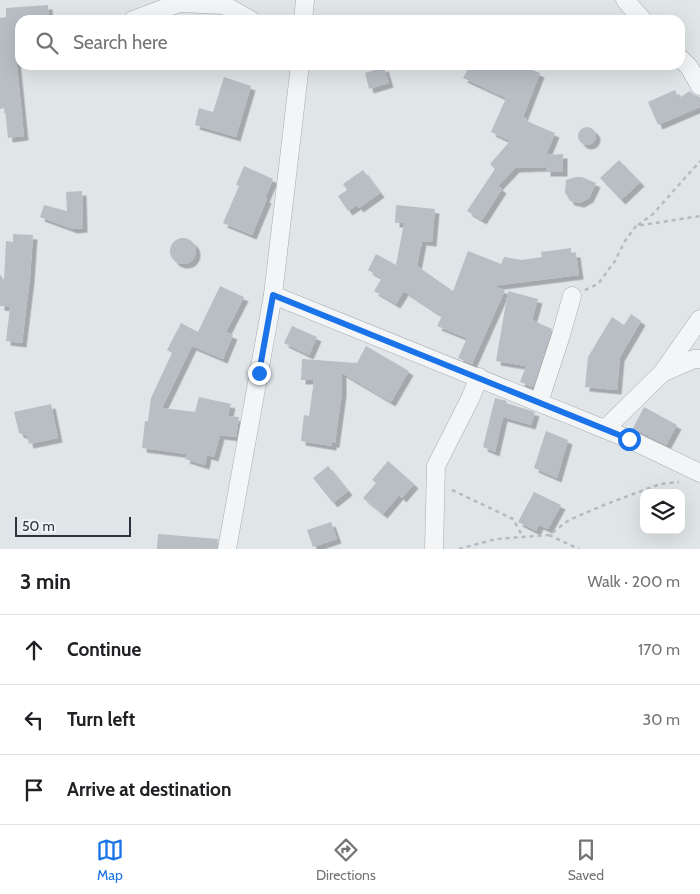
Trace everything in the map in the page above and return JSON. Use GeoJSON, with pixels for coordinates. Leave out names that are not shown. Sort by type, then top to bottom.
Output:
{"type":"FeatureCollection","features":[{"type":"Feature","properties":{"kind":"street"},"geometry":{"type":"LineString","coordinates":[[304,15],[305,0]]}},
{"type":"Feature","properties":{"kind":"street"},"geometry":{"type":"LineString","coordinates":[[625,0],[638,15]]}},
{"type":"Feature","properties":{"kind":"street"},"geometry":{"type":"LineString","coordinates":[[147,15],[179,3],[224,5],[242,15]]}},
{"type":"Feature","properties":{"kind":"street"},"geometry":{"type":"LineString","coordinates":[[685,63],[700,86]]}},
{"type":"Feature","properties":{"kind":"street"},"geometry":{"type":"LineString","coordinates":[[227,549],[273,295],[299,70]]}},
{"type":"Feature","properties":{"kind":"street"},"geometry":{"type":"LineString","coordinates":[[273,295],[605,429],[700,473]]}},
{"type":"Feature","properties":{"kind":"street"},"geometry":{"type":"LineString","coordinates":[[539,402],[572,296]]}},
{"type":"Feature","properties":{"kind":"street"},"geometry":{"type":"LineString","coordinates":[[605,429],[662,373],[700,319]]}},
{"type":"Feature","properties":{"kind":"street"},"geometry":{"type":"LineString","coordinates":[[662,373],[694,359],[700,359]]}},
{"type":"Feature","properties":{"kind":"street"},"geometry":{"type":"LineString","coordinates":[[434,549],[436,466],[467,406],[479,377]]}},
{"type":"Feature","properties":{"kind":"path"},"geometry":{"type":"LineString","coordinates":[[572,296],[598,284],[615,261],[625,241],[636,226],[653,214],[700,161]]}},
{"type":"Feature","properties":{"kind":"path"},"geometry":{"type":"LineString","coordinates":[[636,226],[700,216]]}},
{"type":"Feature","properties":{"kind":"path"},"geometry":{"type":"LineString","coordinates":[[548,535],[569,520],[604,505],[660,484],[684,481]]}},
{"type":"Feature","properties":{"kind":"path"},"geometry":{"type":"LineString","coordinates":[[436,482],[513,519],[522,537]]}},
{"type":"Feature","properties":{"kind":"path"},"geometry":{"type":"LineString","coordinates":[[458,549],[496,539],[548,535],[579,549]]}},
{"type":"Feature","properties":{"kind":"building"},"geometry":{"type":"Polygon","coordinates":[[[48,5],[49,15],[15,15],[15,70],[17,70],[24,136],[8,138],[5,108],[0,109],[0,18],[6,17],[6,8],[48,5]]]}},
{"type":"Feature","properties":{"kind":"building"},"geometry":{"type":"Polygon","coordinates":[[[374,70],[385,70],[389,83],[369,89],[365,73],[374,70]]]}},
{"type":"Feature","properties":{"kind":"building"},"geometry":{"type":"Polygon","coordinates":[[[467,70],[532,70],[540,73],[523,117],[527,119],[526,121],[555,133],[546,155],[563,154],[563,172],[546,172],[546,167],[515,168],[498,186],[502,189],[482,220],[467,211],[495,169],[490,164],[510,141],[491,132],[506,98],[463,78],[467,70]]]}},
{"type":"Feature","properties":{"kind":"building"},"geometry":{"type":"Polygon","coordinates":[[[224,77],[251,86],[236,137],[195,125],[199,108],[213,112],[224,77]]]}},
{"type":"Feature","properties":{"kind":"building"},"geometry":{"type":"Polygon","coordinates":[[[675,90],[679,98],[690,91],[700,97],[700,107],[658,125],[648,102],[675,90]]]}},
{"type":"Feature","properties":{"kind":"building"},"geometry":{"type":"Polygon","coordinates":[[[583,127],[591,127],[596,132],[594,143],[583,145],[578,140],[578,132],[583,127]]]}},
{"type":"Feature","properties":{"kind":"building"},"geometry":{"type":"Polygon","coordinates":[[[619,160],[640,182],[621,200],[600,178],[619,160]]]}},
{"type":"Feature","properties":{"kind":"building"},"geometry":{"type":"Polygon","coordinates":[[[244,166],[273,179],[252,235],[223,223],[239,186],[236,185],[244,166]]]}},
{"type":"Feature","properties":{"kind":"building"},"geometry":{"type":"Polygon","coordinates":[[[363,170],[380,193],[359,208],[357,205],[348,211],[338,196],[347,190],[343,184],[363,170]]]}},
{"type":"Feature","properties":{"kind":"building"},"geometry":{"type":"Polygon","coordinates":[[[582,177],[596,183],[589,198],[580,203],[570,201],[565,192],[566,180],[582,177]]]}},
{"type":"Feature","properties":{"kind":"building"},"geometry":{"type":"Polygon","coordinates":[[[82,191],[83,228],[73,229],[40,217],[44,205],[67,211],[66,192],[82,191]]]}},
{"type":"Feature","properties":{"kind":"building"},"geometry":{"type":"Polygon","coordinates":[[[396,205],[435,209],[432,242],[422,241],[417,266],[453,291],[468,251],[501,264],[504,257],[522,260],[542,257],[541,252],[571,248],[571,253],[576,253],[579,275],[492,286],[505,290],[472,364],[458,358],[467,338],[437,326],[442,316],[404,291],[396,304],[374,291],[382,278],[368,270],[376,254],[396,265],[404,223],[395,223],[396,205]]]}},
{"type":"Feature","properties":{"kind":"building"},"geometry":{"type":"Polygon","coordinates":[[[13,234],[33,235],[22,343],[6,341],[10,307],[0,306],[0,274],[4,280],[6,241],[13,242],[13,234]]]}},
{"type":"Feature","properties":{"kind":"building"},"geometry":{"type":"Polygon","coordinates":[[[183,238],[192,242],[196,251],[192,260],[183,264],[174,260],[170,251],[174,242],[183,238]]]}},
{"type":"Feature","properties":{"kind":"building"},"geometry":{"type":"Polygon","coordinates":[[[220,286],[244,297],[226,332],[233,335],[223,359],[192,346],[162,408],[195,412],[199,397],[231,404],[228,416],[239,417],[236,437],[220,435],[214,457],[207,455],[205,465],[185,459],[187,454],[142,448],[145,421],[148,421],[151,398],[172,353],[167,350],[181,323],[198,332],[220,286]]]}},
{"type":"Feature","properties":{"kind":"building"},"geometry":{"type":"Polygon","coordinates":[[[508,291],[538,299],[532,320],[552,329],[533,387],[520,382],[526,366],[496,361],[508,291]]]}},
{"type":"Feature","properties":{"kind":"building"},"geometry":{"type":"Polygon","coordinates":[[[631,314],[641,321],[620,357],[617,390],[585,387],[588,357],[612,317],[624,325],[631,314]]]}},
{"type":"Feature","properties":{"kind":"building"},"geometry":{"type":"Polygon","coordinates":[[[292,326],[317,337],[309,355],[284,343],[292,326]]]}},
{"type":"Feature","properties":{"kind":"building"},"geometry":{"type":"Polygon","coordinates":[[[366,346],[409,371],[391,402],[342,373],[342,392],[335,443],[332,443],[332,446],[301,441],[304,415],[309,416],[314,380],[301,380],[302,359],[357,363],[366,346]]]}},
{"type":"Feature","properties":{"kind":"building"},"geometry":{"type":"Polygon","coordinates":[[[495,398],[535,412],[531,425],[503,417],[495,452],[483,447],[495,398]]]}},
{"type":"Feature","properties":{"kind":"building"},"geometry":{"type":"Polygon","coordinates":[[[51,404],[58,438],[29,444],[27,436],[19,433],[14,412],[51,404]]]}},
{"type":"Feature","properties":{"kind":"building"},"geometry":{"type":"Polygon","coordinates":[[[644,407],[677,425],[666,445],[633,428],[644,407]]]}},
{"type":"Feature","properties":{"kind":"building"},"geometry":{"type":"Polygon","coordinates":[[[546,431],[568,440],[557,478],[534,468],[546,431]]]}},
{"type":"Feature","properties":{"kind":"building"},"geometry":{"type":"Polygon","coordinates":[[[388,461],[414,484],[402,498],[399,495],[383,514],[363,498],[376,483],[372,480],[388,461]]]}},
{"type":"Feature","properties":{"kind":"building"},"geometry":{"type":"Polygon","coordinates":[[[328,466],[348,491],[333,503],[313,478],[328,466]]]}},
{"type":"Feature","properties":{"kind":"building"},"geometry":{"type":"Polygon","coordinates":[[[534,492],[561,505],[548,529],[539,525],[536,531],[518,522],[534,492]]]}},
{"type":"Feature","properties":{"kind":"building"},"geometry":{"type":"Polygon","coordinates":[[[331,522],[337,539],[313,547],[307,530],[331,522]]]}},
{"type":"Feature","properties":{"kind":"building"},"geometry":{"type":"Polygon","coordinates":[[[158,534],[218,539],[217,549],[157,549],[158,534]]]}},
{"type":"Feature","properties":{"kind":"route"},"geometry":{"type":"LineString","coordinates":[[259,373],[273,295],[629,439]]}}]}
